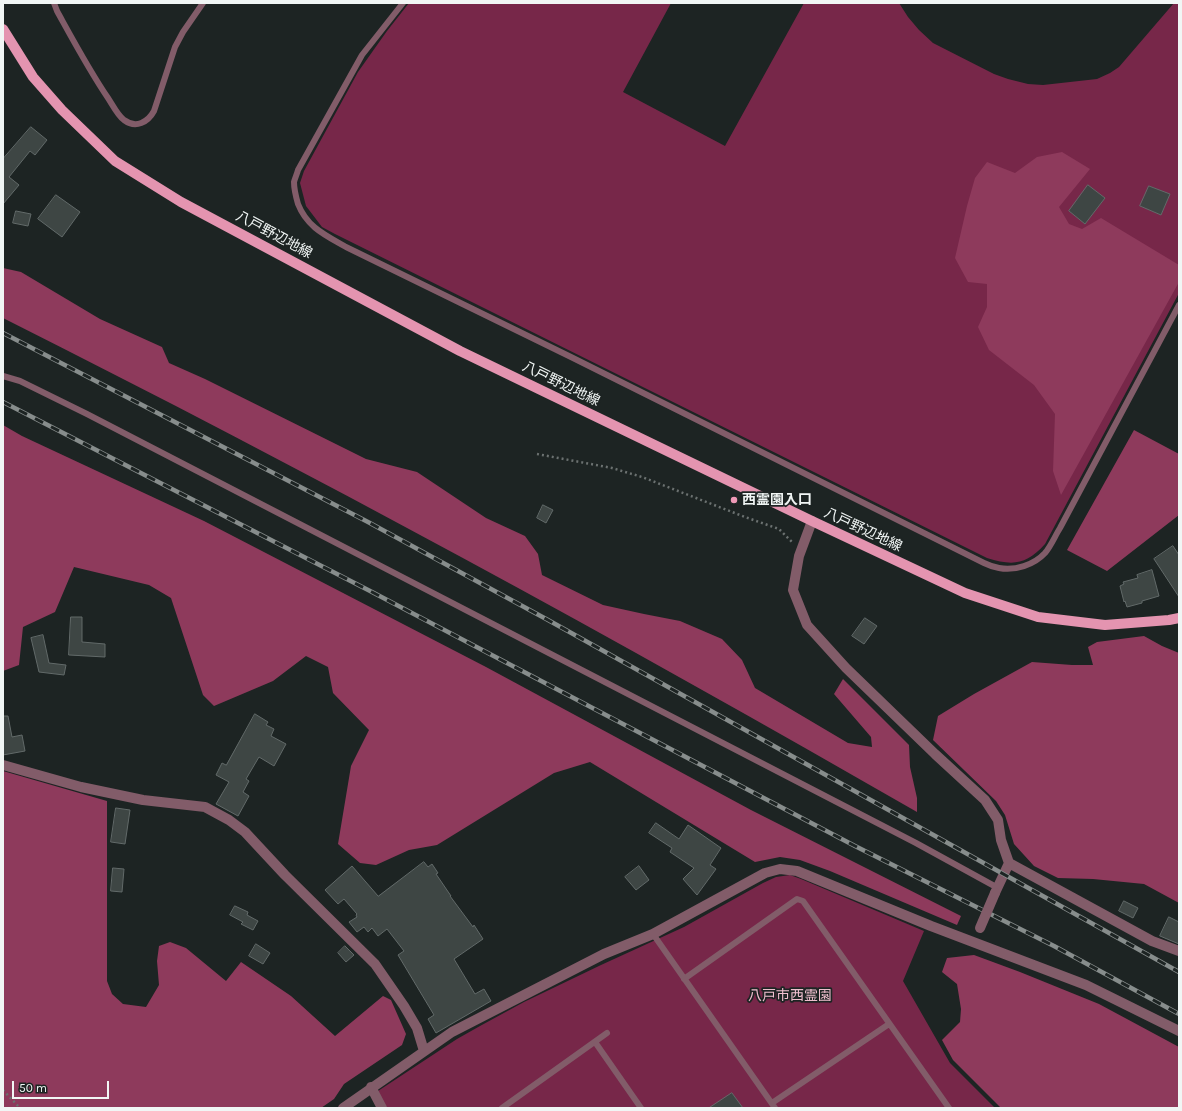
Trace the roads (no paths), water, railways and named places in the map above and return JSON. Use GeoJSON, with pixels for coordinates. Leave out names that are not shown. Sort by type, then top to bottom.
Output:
{"type":"FeatureCollection","features":[{"type":"Feature","properties":{"kind":"main road","name":"八戸野辺地線"},"geometry":{"type":"LineString","coordinates":[[3,29],[33,77],[62,110],[115,161],[181,202],[460,350],[812,521],[965,593],[1038,617],[1105,625],[1179,618]]}},
{"type":"Feature","properties":{"kind":"street"},"geometry":{"type":"LineString","coordinates":[[812,521],[801,551],[794,590],[807,625],[846,668],[985,800],[998,820],[1001,840],[1009,863],[1152,941],[1179,951]]}},
{"type":"Feature","properties":{"kind":"street"},"geometry":{"type":"LineString","coordinates":[[3,765],[81,787],[143,800],[205,807],[229,820],[245,832],[291,881],[375,964],[407,1012],[416,1028],[424,1051]]}},
{"type":"Feature","properties":{"kind":"street"},"geometry":{"type":"LineString","coordinates":[[974,942],[1009,863]]}},
{"type":"Feature","properties":{"kind":"street"},"geometry":{"type":"LineString","coordinates":[[343,1108],[371,1087],[459,1029],[604,954],[653,934],[766,873],[780,869],[797,870],[931,926],[1086,985],[1179,1031]]}},
{"type":"Feature","properties":{"kind":"street"},"geometry":{"type":"LineString","coordinates":[[371,1087],[382,1108]]}},
{"type":"Feature","properties":{"kind":"lane"},"geometry":{"type":"LineString","coordinates":[[54,3],[93,76],[124,120],[133,124],[142,123],[150,118],[154,111],[175,48],[182,32],[203,3]]}},
{"type":"Feature","properties":{"kind":"lane"},"geometry":{"type":"LineString","coordinates":[[403,3],[362,54],[298,170],[294,183],[296,198],[302,214],[310,223],[322,233],[346,247],[571,357],[984,563],[999,568],[1014,569],[1026,566],[1037,560],[1046,552],[1179,305]]}},
{"type":"Feature","properties":{"kind":"lane"},"geometry":{"type":"LineString","coordinates":[[3,376],[20,381],[87,414],[916,843],[996,890]]}},
{"type":"Feature","properties":{"kind":"lane"},"geometry":{"type":"LineString","coordinates":[[684,979],[797,899],[803,902],[949,1108]]}},
{"type":"Feature","properties":{"kind":"lane"},"geometry":{"type":"LineString","coordinates":[[653,934],[774,1105],[889,1024]]}},
{"type":"Feature","properties":{"kind":"lane"},"geometry":{"type":"LineString","coordinates":[[502,1108],[607,1033]]}},
{"type":"Feature","properties":{"kind":"lane"},"geometry":{"type":"LineString","coordinates":[[595,1042],[640,1108]]}},
{"type":"Feature","properties":{"kind":"railway"},"geometry":{"type":"LineString","coordinates":[[3,333],[368,522],[548,620],[1179,972]]}},
{"type":"Feature","properties":{"kind":"railway"},"geometry":{"type":"LineString","coordinates":[[3,402],[372,592],[855,846],[1054,946],[1179,1014]]}},
{"type":"Feature","properties":{"kind":"place","name":"西霊園入口"},"geometry":{"type":"Point","coordinates":[734,500]}},
{"type":"Feature","properties":{"kind":"park label","name":"八戸市西霊園"},"geometry":{"type":"Point","coordinates":[790,996]}}]}
